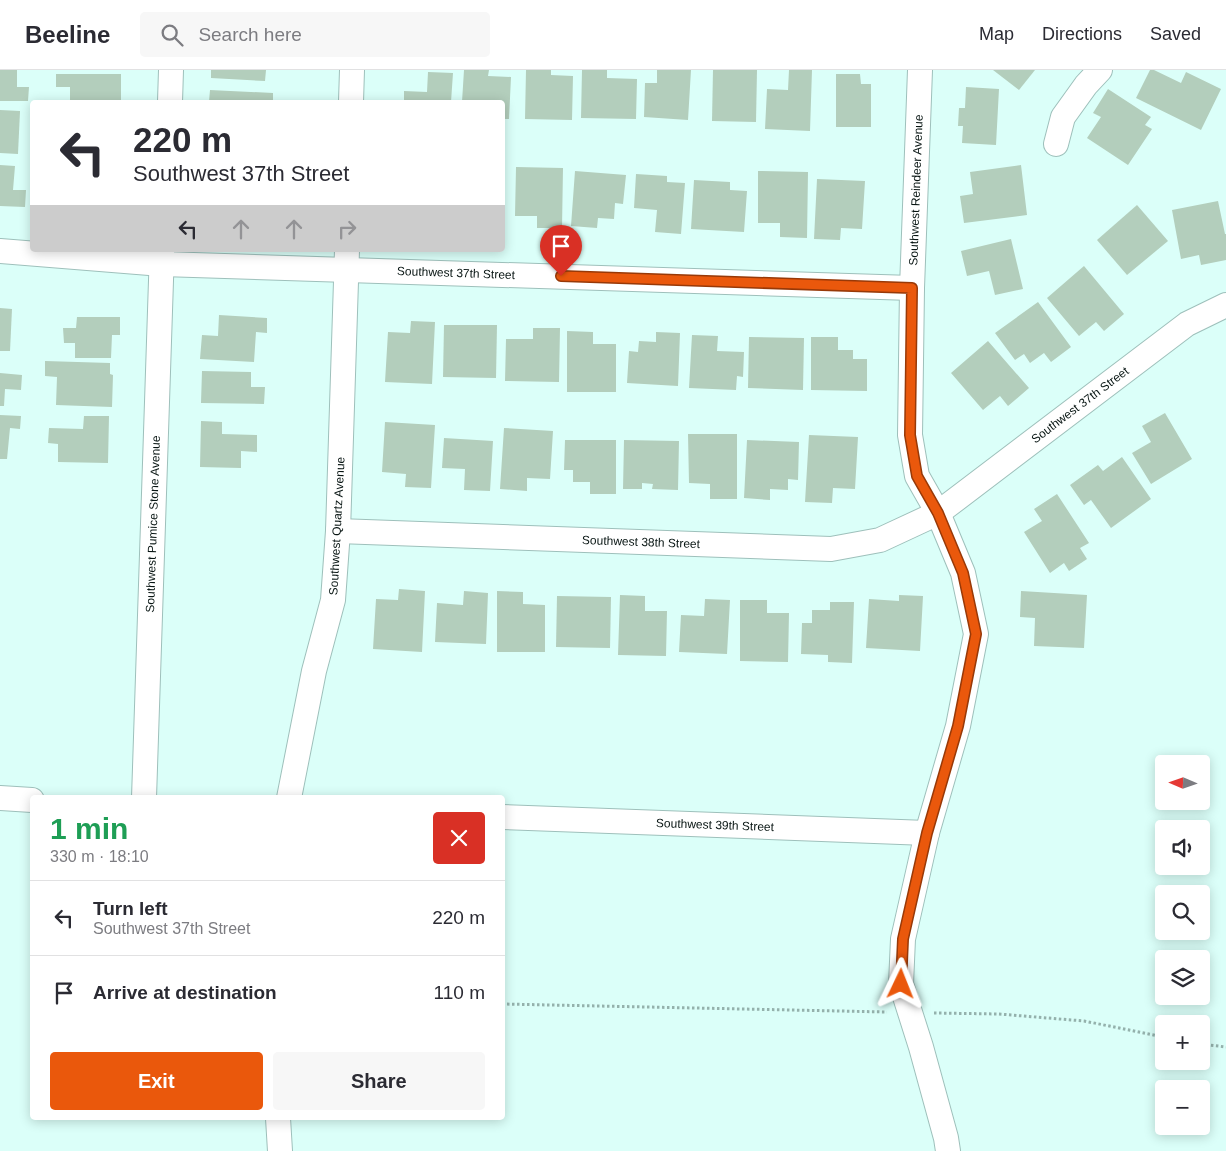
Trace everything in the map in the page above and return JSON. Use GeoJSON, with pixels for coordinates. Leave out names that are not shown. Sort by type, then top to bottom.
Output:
{"type":"FeatureCollection","features":[{"type":"Feature","properties":{"kind":"street"},"geometry":{"type":"LineString","coordinates":[[170,100],[171,70]]}},
{"type":"Feature","properties":{"kind":"street"},"geometry":{"type":"LineString","coordinates":[[351,100],[352,70]]}},
{"type":"Feature","properties":{"kind":"street","name":"Southwest Reindeer Avenue"},"geometry":{"type":"LineString","coordinates":[[920,70],[912,288],[910,435],[917,476],[938,513],[963,573],[976,634],[958,726],[927,833],[903,939],[901,984],[946,1138],[948,1151]]}},
{"type":"Feature","properties":{"kind":"street"},"geometry":{"type":"LineString","coordinates":[[1056,144],[1063,117],[1086,85],[1100,70]]}},
{"type":"Feature","properties":{"kind":"street","name":"Southwest 37th Street"},"geometry":{"type":"LineString","coordinates":[[0,251],[162,257],[346,260],[912,288]]}},
{"type":"Feature","properties":{"kind":"street","name":"Southwest Pumice Stone Avenue"},"geometry":{"type":"LineString","coordinates":[[144,795],[162,257]]}},
{"type":"Feature","properties":{"kind":"street","name":"Southwest Quartz Avenue"},"geometry":{"type":"LineString","coordinates":[[290,795],[314,671],[333,600],[338,531],[346,260]]}},
{"type":"Feature","properties":{"kind":"street","name":"Southwest 37th Street"},"geometry":{"type":"LineString","coordinates":[[938,513],[1187,324],[1226,305]]}},
{"type":"Feature","properties":{"kind":"street","name":"Southwest 38th Street"},"geometry":{"type":"LineString","coordinates":[[338,531],[830,549],[880,540],[938,513]]}},
{"type":"Feature","properties":{"kind":"street"},"geometry":{"type":"LineString","coordinates":[[0,798],[30,800]]}},
{"type":"Feature","properties":{"kind":"street","name":"Southwest 39th Street"},"geometry":{"type":"LineString","coordinates":[[505,817],[927,833]]}},
{"type":"Feature","properties":{"kind":"street"},"geometry":{"type":"LineString","coordinates":[[278,1120],[280,1151]]}},
{"type":"Feature","properties":{"kind":"path"},"geometry":{"type":"LineString","coordinates":[[505,1004],[999,1014],[1084,1021],[1155,1035]]}},
{"type":"Feature","properties":{"kind":"path"},"geometry":{"type":"LineString","coordinates":[[1210,1045],[1226,1047]]}},
{"type":"Feature","properties":{"kind":"building"},"geometry":{"type":"Polygon","coordinates":[[[0,70],[17,70],[17,87],[29,87],[28,101],[0,101],[0,70]]]}},
{"type":"Feature","properties":{"kind":"building"},"geometry":{"type":"Polygon","coordinates":[[[211,70],[266,70],[265,81],[211,78],[211,70]]]}},
{"type":"Feature","properties":{"kind":"building"},"geometry":{"type":"Polygon","coordinates":[[[464,70],[489,70],[488,76],[511,77],[509,119],[505,119],[505,100],[462,100],[464,70]]]}},
{"type":"Feature","properties":{"kind":"building"},"geometry":{"type":"Polygon","coordinates":[[[526,70],[551,70],[551,75],[573,76],[572,120],[525,119],[526,70]]]}},
{"type":"Feature","properties":{"kind":"building"},"geometry":{"type":"Polygon","coordinates":[[[582,70],[607,70],[607,78],[637,79],[636,119],[581,118],[582,70]]]}},
{"type":"Feature","properties":{"kind":"building"},"geometry":{"type":"Polygon","coordinates":[[[657,70],[691,70],[688,120],[644,117],[645,83],[657,83],[657,70]]]}},
{"type":"Feature","properties":{"kind":"building"},"geometry":{"type":"Polygon","coordinates":[[[713,70],[757,70],[756,122],[712,121],[713,70]]]}},
{"type":"Feature","properties":{"kind":"building"},"geometry":{"type":"Polygon","coordinates":[[[789,70],[812,70],[810,131],[765,129],[767,89],[788,90],[789,70]]]}},
{"type":"Feature","properties":{"kind":"building"},"geometry":{"type":"Polygon","coordinates":[[[993,70],[1035,70],[1019,90],[993,70]]]}},
{"type":"Feature","properties":{"kind":"building"},"geometry":{"type":"Polygon","coordinates":[[[1150,70],[1154,70],[1181,83],[1186,72],[1221,89],[1201,130],[1136,98],[1150,70]]]}},
{"type":"Feature","properties":{"kind":"building"},"geometry":{"type":"Polygon","coordinates":[[[428,72],[453,73],[451,100],[404,100],[404,91],[427,92],[428,72]]]}},
{"type":"Feature","properties":{"kind":"building"},"geometry":{"type":"Polygon","coordinates":[[[56,74],[121,74],[121,100],[70,100],[70,87],[56,87],[56,74]]]}},
{"type":"Feature","properties":{"kind":"building"},"geometry":{"type":"Polygon","coordinates":[[[836,74],[860,74],[861,84],[871,84],[871,127],[836,127],[836,74]]]}},
{"type":"Feature","properties":{"kind":"building"},"geometry":{"type":"Polygon","coordinates":[[[966,87],[999,89],[996,145],[962,143],[963,126],[958,126],[959,108],[965,108],[966,87]]]}},
{"type":"Feature","properties":{"kind":"building"},"geometry":{"type":"Polygon","coordinates":[[[1108,89],[1151,117],[1145,125],[1152,129],[1128,165],[1087,138],[1101,117],[1093,113],[1108,89]]]}},
{"type":"Feature","properties":{"kind":"building"},"geometry":{"type":"Polygon","coordinates":[[[210,90],[273,93],[273,100],[209,100],[210,90]]]}},
{"type":"Feature","properties":{"kind":"building"},"geometry":{"type":"Polygon","coordinates":[[[0,110],[20,111],[18,154],[0,153],[0,110]]]}},
{"type":"Feature","properties":{"kind":"building"},"geometry":{"type":"Polygon","coordinates":[[[0,165],[15,166],[13,190],[26,190],[25,207],[0,206],[0,165]]]}},
{"type":"Feature","properties":{"kind":"building"},"geometry":{"type":"Polygon","coordinates":[[[1021,165],[1027,215],[964,223],[960,196],[973,194],[970,172],[1021,165]]]}},
{"type":"Feature","properties":{"kind":"building"},"geometry":{"type":"Polygon","coordinates":[[[516,167],[563,168],[562,228],[537,228],[537,216],[515,216],[516,167]]]}},
{"type":"Feature","properties":{"kind":"building"},"geometry":{"type":"Polygon","coordinates":[[[575,171],[626,175],[623,204],[615,203],[614,219],[598,218],[597,228],[571,226],[575,171]]]}},
{"type":"Feature","properties":{"kind":"building"},"geometry":{"type":"Polygon","coordinates":[[[758,171],[808,172],[807,238],[780,237],[780,223],[758,223],[758,171]]]}},
{"type":"Feature","properties":{"kind":"building"},"geometry":{"type":"Polygon","coordinates":[[[636,174],[667,176],[667,182],[685,183],[681,234],[655,232],[657,210],[634,208],[636,174]]]}},
{"type":"Feature","properties":{"kind":"building"},"geometry":{"type":"Polygon","coordinates":[[[817,179],[865,181],[862,229],[841,228],[840,240],[814,239],[817,179]]]}},
{"type":"Feature","properties":{"kind":"building"},"geometry":{"type":"Polygon","coordinates":[[[694,180],[730,182],[730,190],[747,191],[744,232],[691,229],[694,180]]]}},
{"type":"Feature","properties":{"kind":"building"},"geometry":{"type":"Polygon","coordinates":[[[1218,201],[1226,234],[1226,260],[1201,265],[1199,255],[1181,259],[1172,210],[1218,201]]]}},
{"type":"Feature","properties":{"kind":"building"},"geometry":{"type":"Polygon","coordinates":[[[1137,205],[1168,241],[1127,275],[1097,240],[1137,205]]]}},
{"type":"Feature","properties":{"kind":"building"},"geometry":{"type":"Polygon","coordinates":[[[1011,239],[1023,289],[995,295],[989,271],[967,276],[961,251],[1011,239]]]}},
{"type":"Feature","properties":{"kind":"building"},"geometry":{"type":"Polygon","coordinates":[[[1084,266],[1124,314],[1104,331],[1096,322],[1079,336],[1047,298],[1084,266]]]}},
{"type":"Feature","properties":{"kind":"building"},"geometry":{"type":"Polygon","coordinates":[[[1038,302],[1071,347],[1051,362],[1044,353],[1030,363],[1024,354],[1015,360],[995,333],[1038,302]]]}},
{"type":"Feature","properties":{"kind":"building"},"geometry":{"type":"Polygon","coordinates":[[[0,308],[12,309],[10,351],[0,351],[0,308]]]}},
{"type":"Feature","properties":{"kind":"building"},"geometry":{"type":"Polygon","coordinates":[[[219,315],[267,318],[267,333],[256,332],[254,362],[200,359],[202,335],[218,336],[219,315]]]}},
{"type":"Feature","properties":{"kind":"building"},"geometry":{"type":"Polygon","coordinates":[[[77,317],[120,317],[120,335],[112,335],[111,358],[75,358],[75,343],[64,343],[63,328],[76,328],[77,317]]]}},
{"type":"Feature","properties":{"kind":"building"},"geometry":{"type":"Polygon","coordinates":[[[411,321],[435,322],[432,384],[385,382],[388,332],[410,333],[411,321]]]}},
{"type":"Feature","properties":{"kind":"building"},"geometry":{"type":"Polygon","coordinates":[[[444,325],[497,325],[496,378],[443,377],[444,325]]]}},
{"type":"Feature","properties":{"kind":"building"},"geometry":{"type":"Polygon","coordinates":[[[533,328],[560,328],[559,382],[505,381],[506,339],[533,339],[533,328]]]}},
{"type":"Feature","properties":{"kind":"building"},"geometry":{"type":"Polygon","coordinates":[[[567,331],[593,332],[593,344],[616,344],[616,392],[567,392],[567,331]]]}},
{"type":"Feature","properties":{"kind":"building"},"geometry":{"type":"Polygon","coordinates":[[[656,332],[680,333],[678,386],[627,383],[629,351],[638,352],[639,341],[656,342],[656,332]]]}},
{"type":"Feature","properties":{"kind":"building"},"geometry":{"type":"Polygon","coordinates":[[[692,335],[718,336],[717,351],[744,352],[743,377],[737,376],[736,390],[689,388],[692,335]]]}},
{"type":"Feature","properties":{"kind":"building"},"geometry":{"type":"Polygon","coordinates":[[[749,337],[804,338],[803,390],[748,388],[749,337]]]}},
{"type":"Feature","properties":{"kind":"building"},"geometry":{"type":"Polygon","coordinates":[[[811,337],[838,337],[838,350],[853,350],[853,359],[867,359],[867,391],[811,390],[811,337]]]}},
{"type":"Feature","properties":{"kind":"building"},"geometry":{"type":"Polygon","coordinates":[[[988,341],[1029,388],[1008,406],[1000,396],[983,410],[951,373],[988,341]]]}},
{"type":"Feature","properties":{"kind":"building"},"geometry":{"type":"Polygon","coordinates":[[[45,361],[110,363],[110,374],[113,375],[112,407],[56,405],[57,377],[45,376],[45,361]]]}},
{"type":"Feature","properties":{"kind":"building"},"geometry":{"type":"Polygon","coordinates":[[[202,371],[251,372],[251,387],[265,387],[264,404],[201,403],[202,371]]]}},
{"type":"Feature","properties":{"kind":"building"},"geometry":{"type":"Polygon","coordinates":[[[0,373],[22,375],[21,390],[5,389],[4,406],[0,406],[0,373]]]}},
{"type":"Feature","properties":{"kind":"building"},"geometry":{"type":"Polygon","coordinates":[[[1165,413],[1192,459],[1151,484],[1132,453],[1151,442],[1142,426],[1165,413]]]}},
{"type":"Feature","properties":{"kind":"building"},"geometry":{"type":"Polygon","coordinates":[[[0,415],[21,416],[20,429],[10,428],[7,459],[0,459],[0,415]]]}},
{"type":"Feature","properties":{"kind":"building"},"geometry":{"type":"Polygon","coordinates":[[[84,416],[109,416],[108,463],[58,462],[58,444],[48,443],[49,428],[83,429],[84,416]]]}},
{"type":"Feature","properties":{"kind":"building"},"geometry":{"type":"Polygon","coordinates":[[[201,421],[222,422],[222,434],[257,435],[257,452],[241,451],[241,468],[200,467],[201,421]]]}},
{"type":"Feature","properties":{"kind":"building"},"geometry":{"type":"Polygon","coordinates":[[[385,422],[435,425],[431,488],[405,487],[406,474],[382,472],[385,422]]]}},
{"type":"Feature","properties":{"kind":"building"},"geometry":{"type":"Polygon","coordinates":[[[504,428],[553,431],[550,479],[527,478],[527,491],[500,489],[504,428]]]}},
{"type":"Feature","properties":{"kind":"building"},"geometry":{"type":"Polygon","coordinates":[[[688,434],[737,434],[737,499],[710,499],[710,484],[689,483],[688,434]]]}},
{"type":"Feature","properties":{"kind":"building"},"geometry":{"type":"Polygon","coordinates":[[[809,435],[858,437],[855,489],[833,488],[832,503],[805,502],[809,435]]]}},
{"type":"Feature","properties":{"kind":"building"},"geometry":{"type":"Polygon","coordinates":[[[444,438],[493,441],[490,491],[464,490],[465,469],[442,468],[444,438]]]}},
{"type":"Feature","properties":{"kind":"building"},"geometry":{"type":"Polygon","coordinates":[[[565,440],[616,440],[616,494],[590,494],[590,482],[573,482],[573,470],[564,470],[565,440]]]}},
{"type":"Feature","properties":{"kind":"building"},"geometry":{"type":"Polygon","coordinates":[[[624,440],[679,441],[678,490],[652,489],[653,484],[642,483],[642,489],[623,489],[624,440]]]}},
{"type":"Feature","properties":{"kind":"building"},"geometry":{"type":"Polygon","coordinates":[[[747,440],[799,442],[798,480],[788,479],[788,490],[770,489],[770,500],[744,498],[747,440]]]}},
{"type":"Feature","properties":{"kind":"building"},"geometry":{"type":"Polygon","coordinates":[[[1122,457],[1151,499],[1111,528],[1091,500],[1084,505],[1070,485],[1098,465],[1103,471],[1122,457]]]}},
{"type":"Feature","properties":{"kind":"building"},"geometry":{"type":"Polygon","coordinates":[[[1057,494],[1089,543],[1080,548],[1087,559],[1069,571],[1064,563],[1050,573],[1024,532],[1042,521],[1034,509],[1057,494]]]}},
{"type":"Feature","properties":{"kind":"building"},"geometry":{"type":"Polygon","coordinates":[[[399,589],[425,591],[422,652],[373,649],[376,599],[398,600],[399,589]]]}},
{"type":"Feature","properties":{"kind":"building"},"geometry":{"type":"Polygon","coordinates":[[[464,591],[488,593],[486,644],[435,642],[437,603],[463,605],[464,591]]]}},
{"type":"Feature","properties":{"kind":"building"},"geometry":{"type":"Polygon","coordinates":[[[497,591],[523,592],[523,604],[545,605],[545,652],[497,652],[497,591]]]}},
{"type":"Feature","properties":{"kind":"building"},"geometry":{"type":"Polygon","coordinates":[[[1021,591],[1087,595],[1084,648],[1034,646],[1035,618],[1020,617],[1021,591]]]}},
{"type":"Feature","properties":{"kind":"building"},"geometry":{"type":"Polygon","coordinates":[[[620,595],[645,596],[645,611],[667,611],[666,656],[618,655],[620,595]]]}},
{"type":"Feature","properties":{"kind":"building"},"geometry":{"type":"Polygon","coordinates":[[[899,595],[923,596],[920,651],[866,648],[869,599],[899,601],[899,595]]]}},
{"type":"Feature","properties":{"kind":"building"},"geometry":{"type":"Polygon","coordinates":[[[557,596],[611,597],[610,648],[556,647],[557,596]]]}},
{"type":"Feature","properties":{"kind":"building"},"geometry":{"type":"Polygon","coordinates":[[[705,599],[730,600],[727,654],[679,652],[681,615],[704,616],[705,599]]]}},
{"type":"Feature","properties":{"kind":"building"},"geometry":{"type":"Polygon","coordinates":[[[740,600],[767,600],[767,613],[789,613],[788,662],[740,661],[740,600]]]}},
{"type":"Feature","properties":{"kind":"building"},"geometry":{"type":"Polygon","coordinates":[[[830,602],[854,602],[852,663],[828,662],[828,655],[801,654],[802,623],[812,623],[812,610],[830,610],[830,602]]]}},
{"type":"Feature","properties":{"kind":"route"},"geometry":{"type":"LineString","coordinates":[[561,276],[912,288],[910,435],[917,476],[938,513],[963,573],[976,634],[958,726],[927,833],[903,939],[901,984]]}}]}
